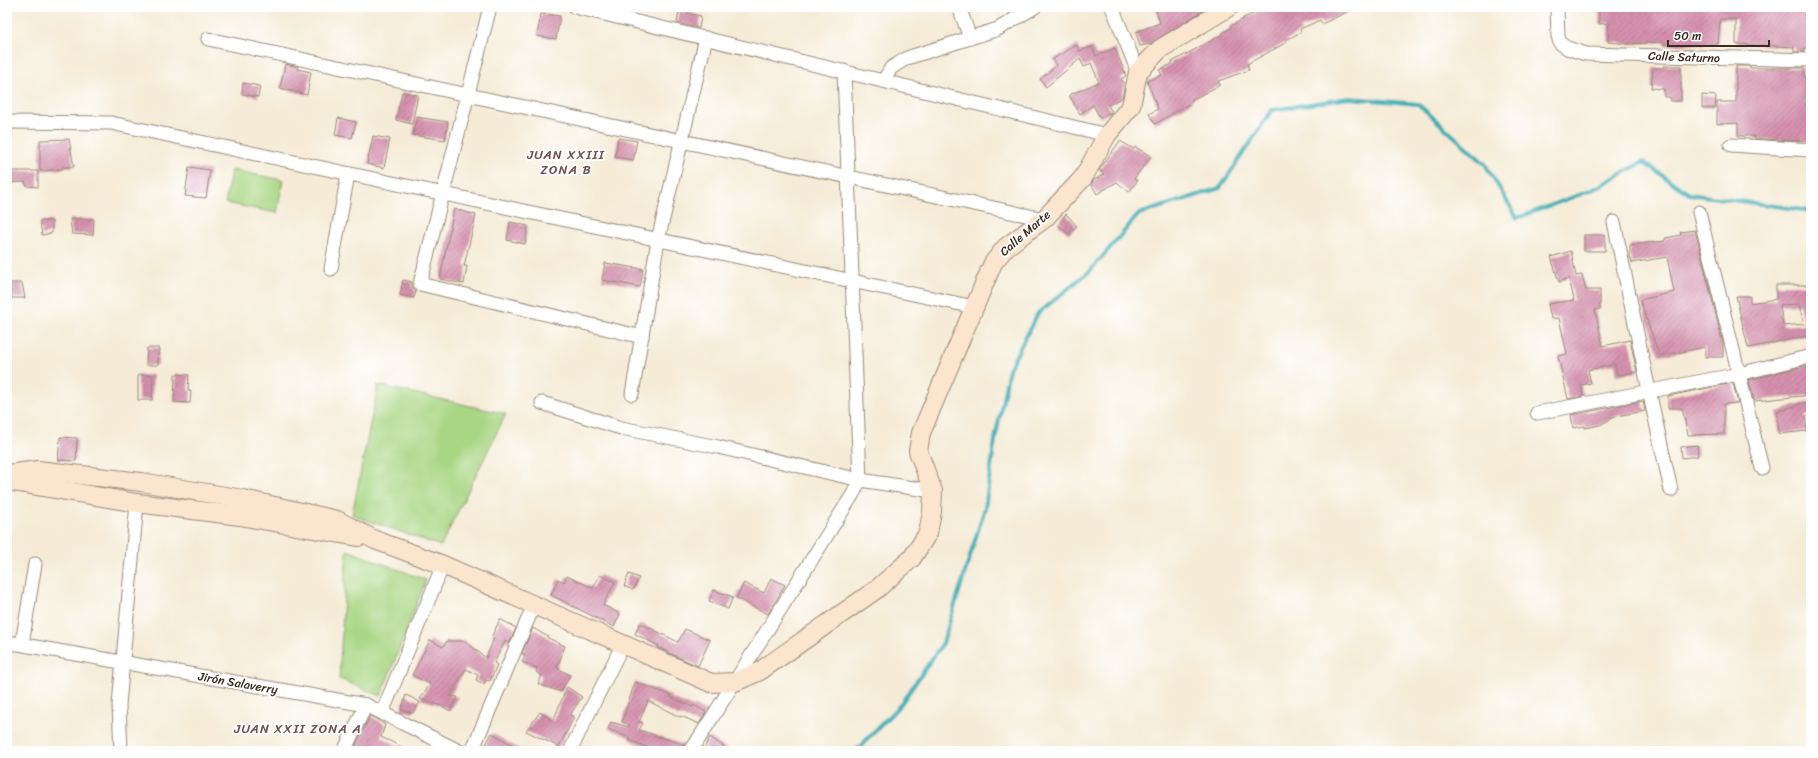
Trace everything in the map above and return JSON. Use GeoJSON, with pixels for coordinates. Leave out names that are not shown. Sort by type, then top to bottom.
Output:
{"type":"FeatureCollection","features":[{"type":"Feature","properties":{"kind":"street"},"geometry":{"type":"LineString","coordinates":[[490,7],[420,284],[642,337]]}},
{"type":"Feature","properties":{"kind":"street"},"geometry":{"type":"LineString","coordinates":[[575,7],[591,9],[1107,135]]}},
{"type":"Feature","properties":{"kind":"street"},"geometry":{"type":"LineString","coordinates":[[959,7],[970,38]]}},
{"type":"Feature","properties":{"kind":"street"},"geometry":{"type":"LineString","coordinates":[[884,80],[891,68],[907,58],[998,29],[1035,7]]}},
{"type":"Feature","properties":{"kind":"street"},"geometry":{"type":"LineString","coordinates":[[1112,7],[1138,72],[1160,49],[1229,7]]}},
{"type":"Feature","properties":{"kind":"street","name":"Calle Saturno"},"geometry":{"type":"LineString","coordinates":[[1557,7],[1558,36],[1560,43],[1567,48],[1586,54],[1811,60]]}},
{"type":"Feature","properties":{"kind":"street"},"geometry":{"type":"LineString","coordinates":[[632,394],[658,240],[706,38]]}},
{"type":"Feature","properties":{"kind":"street"},"geometry":{"type":"LineString","coordinates":[[208,39],[1044,219]]}},
{"type":"Feature","properties":{"kind":"street"},"geometry":{"type":"LineString","coordinates":[[691,751],[853,494],[860,480],[851,281],[849,177],[844,70]]}},
{"type":"Feature","properties":{"kind":"street","name":"Calle Marte"},"geometry":{"type":"LineString","coordinates":[[933,491],[918,452],[922,433],[992,263],[1006,247],[1044,219],[1083,178],[1107,135],[1131,106],[1138,72]]}},
{"type":"Feature","properties":{"kind":"street"},"geometry":{"type":"LineString","coordinates":[[7,122],[111,123],[974,307]]}},
{"type":"Feature","properties":{"kind":"street"},"geometry":{"type":"LineString","coordinates":[[1731,145],[1811,150]]}},
{"type":"Feature","properties":{"kind":"street"},"geometry":{"type":"LineString","coordinates":[[331,268],[348,174]]}},
{"type":"Feature","properties":{"kind":"street"},"geometry":{"type":"LineString","coordinates":[[1699,212],[1762,468]]}},
{"type":"Feature","properties":{"kind":"street"},"geometry":{"type":"LineString","coordinates":[[1614,222],[1671,490]]}},
{"type":"Feature","properties":{"kind":"street"},"geometry":{"type":"LineString","coordinates":[[1537,413],[1739,374],[1811,356]]}},
{"type":"Feature","properties":{"kind":"street"},"geometry":{"type":"LineString","coordinates":[[7,474],[38,470],[141,482],[243,499],[338,520],[375,540],[443,565],[711,683],[735,682],[760,671],[878,589],[912,558],[928,533],[932,512],[933,491],[860,480],[718,447],[621,428],[542,403]]}},
{"type":"Feature","properties":{"kind":"street"},"geometry":{"type":"LineString","coordinates":[[7,481],[138,503],[240,516],[375,540]]}},
{"type":"Feature","properties":{"kind":"street"},"geometry":{"type":"LineString","coordinates":[[121,751],[119,705],[138,503]]}},
{"type":"Feature","properties":{"kind":"street"},"geometry":{"type":"LineString","coordinates":[[22,644],[35,564]]}},
{"type":"Feature","properties":{"kind":"street"},"geometry":{"type":"LineString","coordinates":[[382,713],[443,565]]}},
{"type":"Feature","properties":{"kind":"street"},"geometry":{"type":"LineString","coordinates":[[472,751],[534,605]]}},
{"type":"Feature","properties":{"kind":"street","name":"Jirón Salaverry"},"geometry":{"type":"LineString","coordinates":[[7,642],[366,705],[459,751]]}},
{"type":"Feature","properties":{"kind":"street"},"geometry":{"type":"LineString","coordinates":[[570,751],[623,644]]}},
{"type":"Feature","properties":{"kind":"street"},"geometry":{"type":"LineString","coordinates":[[344,751],[366,705]]}},
{"type":"Feature","properties":{"kind":"green space"},"geometry":{"type":"Polygon","coordinates":[[[231,170],[283,180],[277,213],[225,203],[231,170]]]}},
{"type":"Feature","properties":{"kind":"green space"},"geometry":{"type":"Polygon","coordinates":[[[378,385],[506,414],[441,546],[352,515],[378,385]]]}},
{"type":"Feature","properties":{"kind":"green space"},"geometry":{"type":"Polygon","coordinates":[[[347,550],[426,580],[381,696],[339,679],[347,550]]]}},
{"type":"Feature","properties":{"kind":"building"},"geometry":{"type":"Polygon","coordinates":[[[1155,7],[1209,7],[1150,44],[1140,46],[1136,32],[1160,23],[1155,7]]]}},
{"type":"Feature","properties":{"kind":"building"},"geometry":{"type":"Polygon","coordinates":[[[1271,7],[1357,7],[1322,24],[1320,20],[1300,29],[1301,32],[1286,40],[1287,42],[1247,64],[1249,70],[1218,81],[1220,85],[1191,100],[1192,102],[1155,124],[1149,114],[1158,109],[1147,81],[1162,75],[1159,70],[1223,34],[1222,33],[1231,28],[1230,26],[1244,19],[1243,18],[1271,7]]]}},
{"type":"Feature","properties":{"kind":"building"},"geometry":{"type":"Polygon","coordinates":[[[1652,7],[1811,7],[1811,48],[1804,48],[1804,52],[1794,52],[1794,47],[1736,44],[1736,19],[1720,19],[1718,44],[1664,45],[1664,42],[1630,44],[1608,42],[1609,23],[1599,24],[1599,8],[1639,9],[1652,7]]]}},
{"type":"Feature","properties":{"kind":"building"},"geometry":{"type":"Polygon","coordinates":[[[679,11],[701,16],[699,28],[677,23],[679,11]]]}},
{"type":"Feature","properties":{"kind":"building"},"geometry":{"type":"Polygon","coordinates":[[[541,14],[560,16],[556,39],[537,36],[541,14]]]}},
{"type":"Feature","properties":{"kind":"building"},"geometry":{"type":"Polygon","coordinates":[[[1077,45],[1079,51],[1092,47],[1096,56],[1115,48],[1126,76],[1121,79],[1125,84],[1122,98],[1108,105],[1112,112],[1100,118],[1093,105],[1080,114],[1069,95],[1099,82],[1091,63],[1084,67],[1080,59],[1046,87],[1040,79],[1057,65],[1053,59],[1077,45]]]}},
{"type":"Feature","properties":{"kind":"building"},"geometry":{"type":"Polygon","coordinates":[[[285,64],[298,67],[297,69],[311,72],[307,95],[280,88],[285,64]]]}},
{"type":"Feature","properties":{"kind":"building"},"geometry":{"type":"Polygon","coordinates":[[[1664,66],[1681,66],[1681,101],[1670,101],[1670,97],[1664,97],[1664,89],[1651,88],[1653,68],[1664,68],[1664,66]]]}},
{"type":"Feature","properties":{"kind":"building"},"geometry":{"type":"Polygon","coordinates":[[[1736,66],[1750,66],[1750,68],[1804,68],[1804,77],[1806,77],[1805,105],[1811,105],[1811,140],[1788,141],[1754,138],[1754,136],[1738,136],[1738,123],[1717,124],[1717,102],[1736,102],[1736,66]]]}},
{"type":"Feature","properties":{"kind":"building"},"geometry":{"type":"Polygon","coordinates":[[[243,83],[260,86],[258,97],[242,94],[243,83]]]}},
{"type":"Feature","properties":{"kind":"building"},"geometry":{"type":"Polygon","coordinates":[[[402,92],[418,95],[412,124],[396,120],[402,92]]]}},
{"type":"Feature","properties":{"kind":"building"},"geometry":{"type":"Polygon","coordinates":[[[1702,95],[1716,96],[1715,108],[1702,108],[1702,95]]]}},
{"type":"Feature","properties":{"kind":"building"},"geometry":{"type":"Polygon","coordinates":[[[416,117],[448,122],[445,140],[413,135],[416,117]]]}},
{"type":"Feature","properties":{"kind":"building"},"geometry":{"type":"Polygon","coordinates":[[[338,118],[356,122],[352,138],[335,135],[338,118]]]}},
{"type":"Feature","properties":{"kind":"building"},"geometry":{"type":"Polygon","coordinates":[[[373,136],[390,139],[384,168],[367,164],[373,136]]]}},
{"type":"Feature","properties":{"kind":"building"},"geometry":{"type":"Polygon","coordinates":[[[618,138],[637,141],[633,160],[615,157],[618,138]]]}},
{"type":"Feature","properties":{"kind":"building"},"geometry":{"type":"Polygon","coordinates":[[[69,139],[74,167],[62,167],[63,169],[40,171],[40,140],[69,139]]]}},
{"type":"Feature","properties":{"kind":"building"},"geometry":{"type":"Polygon","coordinates":[[[1120,141],[1151,156],[1134,179],[1137,181],[1129,192],[1117,182],[1097,194],[1091,184],[1094,180],[1104,174],[1099,170],[1120,141]]]}},
{"type":"Feature","properties":{"kind":"building"},"geometry":{"type":"Polygon","coordinates":[[[189,167],[210,170],[206,198],[185,196],[189,167]]]}},
{"type":"Feature","properties":{"kind":"building"},"geometry":{"type":"Polygon","coordinates":[[[7,171],[38,171],[38,187],[27,186],[25,182],[7,183],[7,171]]]}},
{"type":"Feature","properties":{"kind":"building"},"geometry":{"type":"Polygon","coordinates":[[[454,209],[476,215],[464,266],[467,266],[464,284],[440,279],[454,209]]]}},
{"type":"Feature","properties":{"kind":"building"},"geometry":{"type":"Polygon","coordinates":[[[1066,214],[1077,226],[1069,234],[1058,225],[1066,214]]]}},
{"type":"Feature","properties":{"kind":"building"},"geometry":{"type":"Polygon","coordinates":[[[70,219],[94,219],[93,235],[72,234],[70,219]]]}},
{"type":"Feature","properties":{"kind":"building"},"geometry":{"type":"Polygon","coordinates":[[[40,221],[52,221],[52,233],[42,235],[40,221]]]}},
{"type":"Feature","properties":{"kind":"building"},"geometry":{"type":"Polygon","coordinates":[[[510,222],[528,226],[525,244],[507,240],[510,222]]]}},
{"type":"Feature","properties":{"kind":"building"},"geometry":{"type":"Polygon","coordinates":[[[1695,230],[1723,344],[1723,357],[1705,357],[1705,347],[1659,355],[1640,300],[1674,292],[1667,257],[1632,263],[1630,258],[1630,245],[1665,241],[1665,238],[1681,235],[1680,232],[1695,230]]]}},
{"type":"Feature","properties":{"kind":"building"},"geometry":{"type":"Polygon","coordinates":[[[1584,235],[1605,235],[1605,251],[1584,251],[1584,235]]]}},
{"type":"Feature","properties":{"kind":"building"},"geometry":{"type":"Polygon","coordinates":[[[1571,251],[1576,276],[1582,275],[1586,290],[1600,290],[1600,309],[1595,310],[1603,346],[1630,340],[1637,372],[1617,375],[1615,364],[1588,370],[1591,383],[1581,385],[1583,396],[1568,399],[1558,356],[1567,354],[1559,318],[1551,319],[1548,304],[1574,300],[1569,278],[1559,282],[1551,257],[1571,251]]]}},
{"type":"Feature","properties":{"kind":"building"},"geometry":{"type":"Polygon","coordinates":[[[605,263],[643,269],[640,287],[602,280],[605,263]]]}},
{"type":"Feature","properties":{"kind":"building"},"geometry":{"type":"Polygon","coordinates":[[[403,280],[412,282],[412,287],[416,291],[414,298],[400,295],[403,280]]]}},
{"type":"Feature","properties":{"kind":"building"},"geometry":{"type":"Polygon","coordinates":[[[10,283],[22,283],[25,298],[11,298],[10,283]]]}},
{"type":"Feature","properties":{"kind":"building"},"geometry":{"type":"Polygon","coordinates":[[[1776,285],[1808,285],[1809,299],[1811,298],[1811,335],[1748,348],[1736,296],[1750,296],[1750,303],[1776,299],[1776,285]],[[1799,304],[1780,305],[1783,326],[1804,324],[1799,304]]]}},
{"type":"Feature","properties":{"kind":"building"},"geometry":{"type":"Polygon","coordinates":[[[147,348],[159,348],[158,365],[146,365],[147,348]]]}},
{"type":"Feature","properties":{"kind":"building"},"geometry":{"type":"Polygon","coordinates":[[[1811,364],[1811,395],[1754,401],[1749,380],[1811,364]]]}},
{"type":"Feature","properties":{"kind":"building"},"geometry":{"type":"Polygon","coordinates":[[[175,374],[189,375],[188,390],[191,391],[190,403],[174,402],[175,374]]]}},
{"type":"Feature","properties":{"kind":"building"},"geometry":{"type":"Polygon","coordinates":[[[138,375],[153,375],[152,400],[138,400],[138,375]]]}},
{"type":"Feature","properties":{"kind":"building"},"geometry":{"type":"Polygon","coordinates":[[[1733,383],[1738,403],[1724,404],[1724,434],[1688,435],[1682,408],[1668,408],[1668,396],[1733,383]]]}},
{"type":"Feature","properties":{"kind":"building"},"geometry":{"type":"Polygon","coordinates":[[[1643,401],[1645,411],[1616,416],[1600,425],[1585,428],[1585,426],[1573,428],[1571,415],[1643,401]]]}},
{"type":"Feature","properties":{"kind":"building"},"geometry":{"type":"Polygon","coordinates":[[[1810,401],[1811,416],[1805,416],[1807,431],[1779,434],[1777,412],[1810,401]]]}},
{"type":"Feature","properties":{"kind":"building"},"geometry":{"type":"Polygon","coordinates":[[[60,437],[77,438],[76,461],[58,460],[60,437]]]}},
{"type":"Feature","properties":{"kind":"building"},"geometry":{"type":"Polygon","coordinates":[[[1697,445],[1698,456],[1682,458],[1681,447],[1697,445]]]}},
{"type":"Feature","properties":{"kind":"building"},"geometry":{"type":"Polygon","coordinates":[[[629,574],[639,578],[633,590],[624,586],[629,574]]]}},
{"type":"Feature","properties":{"kind":"building"},"geometry":{"type":"Polygon","coordinates":[[[600,575],[615,582],[603,605],[620,614],[614,627],[551,595],[558,579],[564,582],[567,576],[593,588],[600,575]]]}},
{"type":"Feature","properties":{"kind":"building"},"geometry":{"type":"Polygon","coordinates":[[[771,578],[785,585],[768,614],[736,598],[744,583],[764,593],[771,578]]]}},
{"type":"Feature","properties":{"kind":"building"},"geometry":{"type":"Polygon","coordinates":[[[714,590],[733,597],[728,609],[709,601],[714,590]]]}},
{"type":"Feature","properties":{"kind":"building"},"geometry":{"type":"Polygon","coordinates":[[[500,619],[516,628],[509,644],[505,641],[494,663],[497,665],[490,681],[486,680],[484,684],[476,680],[478,675],[466,669],[450,696],[458,697],[450,711],[442,706],[420,699],[430,684],[412,675],[430,640],[443,647],[447,641],[465,641],[486,658],[494,638],[492,636],[500,619]]]}},
{"type":"Feature","properties":{"kind":"building"},"geometry":{"type":"Polygon","coordinates":[[[640,623],[678,642],[685,629],[710,640],[698,666],[669,653],[658,647],[659,646],[635,634],[640,623]]]}},
{"type":"Feature","properties":{"kind":"building"},"geometry":{"type":"Polygon","coordinates":[[[533,628],[548,638],[565,646],[557,668],[570,675],[561,692],[538,684],[542,676],[536,672],[537,668],[522,662],[525,655],[522,653],[533,628]]]}},
{"type":"Feature","properties":{"kind":"building"},"geometry":{"type":"Polygon","coordinates":[[[635,682],[671,695],[670,697],[693,707],[694,705],[706,712],[699,724],[681,716],[680,717],[648,701],[639,722],[643,723],[639,730],[685,745],[683,751],[657,751],[629,740],[630,738],[608,729],[611,722],[629,727],[630,725],[622,722],[635,682]]]}},
{"type":"Feature","properties":{"kind":"building"},"geometry":{"type":"Polygon","coordinates":[[[567,687],[582,697],[570,715],[574,717],[559,747],[526,731],[540,712],[553,721],[567,687]]]}},
{"type":"Feature","properties":{"kind":"building"},"geometry":{"type":"Polygon","coordinates":[[[406,695],[420,702],[413,713],[401,710],[406,695]]]}},
{"type":"Feature","properties":{"kind":"building"},"geometry":{"type":"Polygon","coordinates":[[[370,716],[385,725],[381,737],[411,751],[353,751],[370,716]]]}},
{"type":"Feature","properties":{"kind":"building"},"geometry":{"type":"Polygon","coordinates":[[[492,733],[523,751],[483,751],[492,733]]]}},
{"type":"Feature","properties":{"kind":"building"},"geometry":{"type":"Polygon","coordinates":[[[710,737],[730,751],[703,751],[710,737]]]}},
{"type":"Feature","properties":{"kind":"waterway"},"geometry":{"type":"LineString","coordinates":[[856,751],[900,705],[943,643],[985,508],[995,440],[1009,369],[1038,313],[1090,271],[1139,214],[1220,188],[1272,110],[1349,98],[1418,104],[1485,164],[1517,218],[1592,190],[1643,162],[1689,194],[1811,211]]}},
{"type":"Feature","properties":{"kind":"district","name":"JUAN XXIII ZONA B"},"geometry":{"type":"Point","coordinates":[566,162]}},
{"type":"Feature","properties":{"kind":"district","name":"JUAN XXII ZONA A"},"geometry":{"type":"Point","coordinates":[298,728]}}]}
